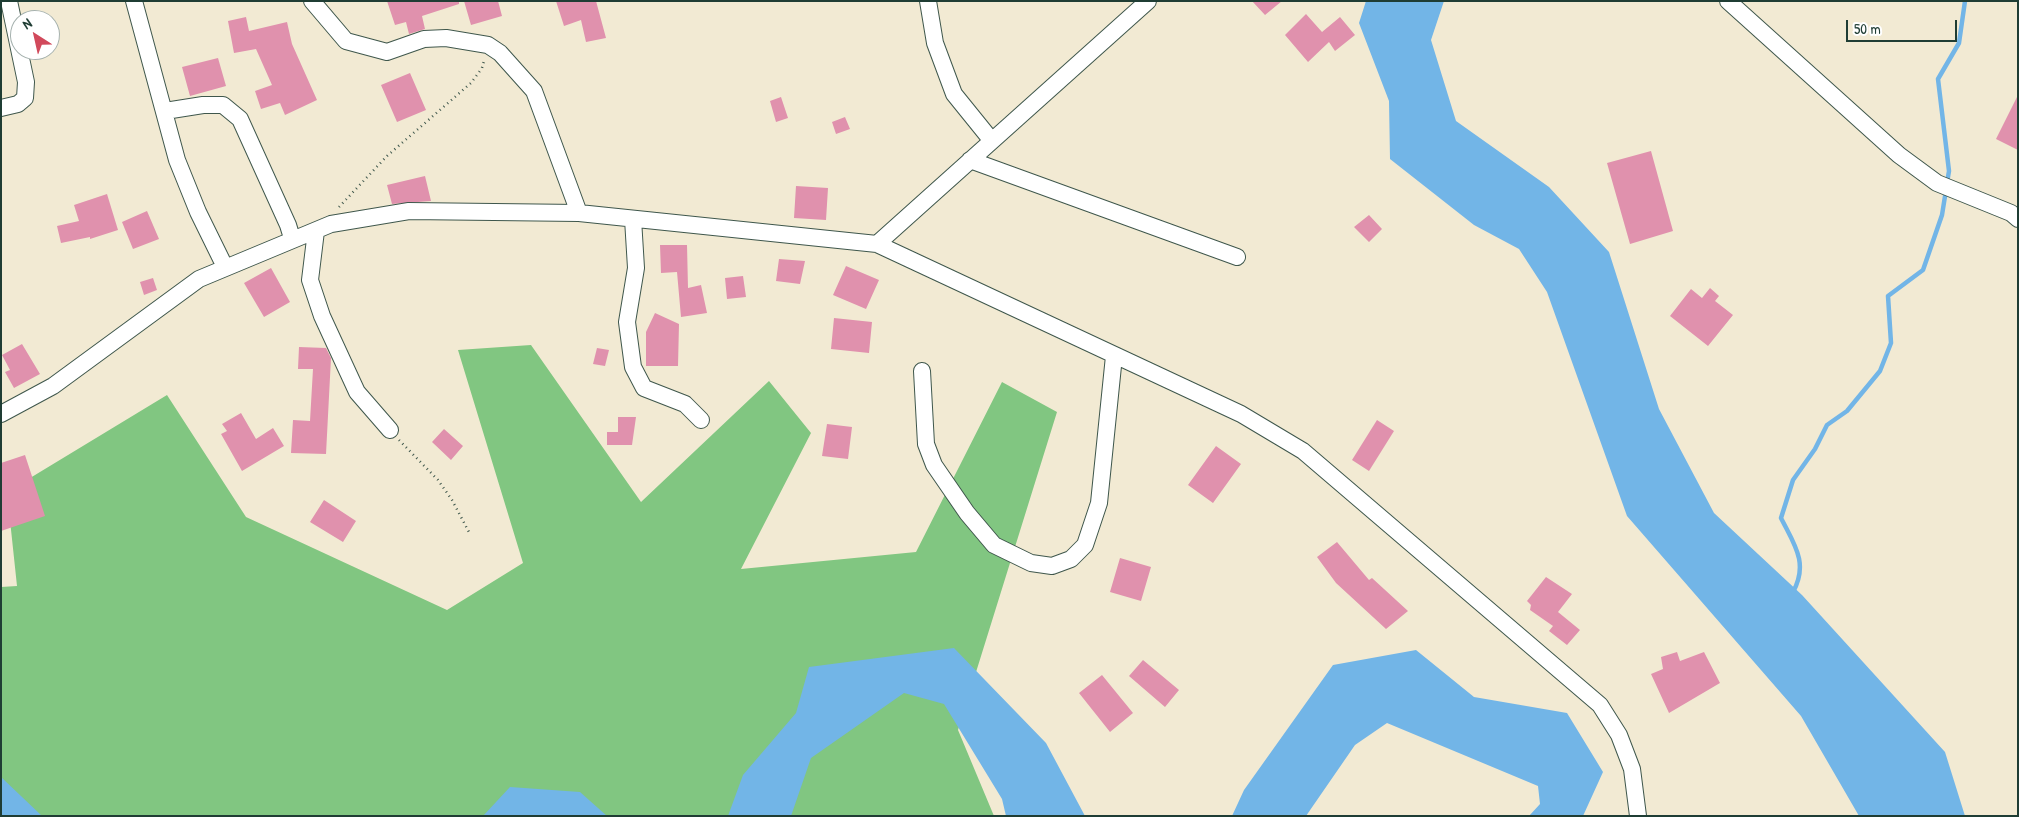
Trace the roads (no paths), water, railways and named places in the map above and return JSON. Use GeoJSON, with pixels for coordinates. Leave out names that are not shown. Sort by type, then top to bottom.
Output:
{"type":"FeatureCollection","features":[{"type":"Feature","properties":{"kind":"street"},"geometry":{"type":"LineString","coordinates":[[1,108],[18,104],[25,98],[26,82],[9,1]]}},
{"type":"Feature","properties":{"kind":"street"},"geometry":{"type":"LineString","coordinates":[[134,1],[177,160],[198,212],[225,267]]}},
{"type":"Feature","properties":{"kind":"street"},"geometry":{"type":"LineString","coordinates":[[312,1],[346,41],[387,52],[431,38],[446,38],[488,45],[500,53],[534,91],[579,213]]}},
{"type":"Feature","properties":{"kind":"street"},"geometry":{"type":"LineString","coordinates":[[928,1],[935,43],[954,94],[992,141]]}},
{"type":"Feature","properties":{"kind":"street"},"geometry":{"type":"LineString","coordinates":[[877,244],[1148,1]]}},
{"type":"Feature","properties":{"kind":"street"},"geometry":{"type":"LineString","coordinates":[[1728,1],[1899,155],[1937,184],[2011,213],[2018,219]]}},
{"type":"Feature","properties":{"kind":"street"},"geometry":{"type":"LineString","coordinates":[[165,111],[203,105],[223,105],[240,119],[288,225],[292,238]]}},
{"type":"Feature","properties":{"kind":"street"},"geometry":{"type":"LineString","coordinates":[[970,160],[1236,257]]}},
{"type":"Feature","properties":{"kind":"street"},"geometry":{"type":"LineString","coordinates":[[1,414],[53,386],[200,279],[292,238],[316,231],[331,224],[409,211],[579,213],[877,244],[1241,414],[1303,451],[1600,705],[1618,735],[1632,768],[1638,816]]}},
{"type":"Feature","properties":{"kind":"street"},"geometry":{"type":"LineString","coordinates":[[633,219],[636,268],[627,322],[633,367],[644,388],[685,404],[701,420]]}},
{"type":"Feature","properties":{"kind":"street"},"geometry":{"type":"LineString","coordinates":[[316,231],[310,280],[322,316],[357,392],[390,430]]}},
{"type":"Feature","properties":{"kind":"street"},"geometry":{"type":"LineString","coordinates":[[922,371],[926,444],[934,465],[967,513],[994,545],[1031,563],[1052,566],[1071,559],[1085,545],[1099,503],[1114,356]]}},
{"type":"Feature","properties":{"kind":"water"},"geometry":{"type":"Polygon","coordinates":[[[1366,1],[1444,1],[1431,40],[1456,121],[1549,187],[1609,252],[1659,409],[1714,513],[1802,595],[1945,752],[1965,816],[1859,816],[1801,716],[1627,516],[1547,292],[1519,249],[1474,225],[1390,159],[1389,101],[1359,23],[1366,1]]]}},
{"type":"Feature","properties":{"kind":"water"},"geometry":{"type":"Polygon","coordinates":[[[954,648],[1046,743],[1085,816],[1006,816],[1002,799],[944,704],[904,693],[811,758],[791,816],[728,816],[743,775],[796,713],[809,667],[954,648]]]}},
{"type":"Feature","properties":{"kind":"water"},"geometry":{"type":"Polygon","coordinates":[[[1416,650],[1474,697],[1567,713],[1603,772],[1583,816],[1529,816],[1540,804],[1538,786],[1387,723],[1355,745],[1306,816],[1232,816],[1244,790],[1333,665],[1416,650]]]}},
{"type":"Feature","properties":{"kind":"water"},"geometry":{"type":"Polygon","coordinates":[[[1,777],[42,816],[1,816],[1,777]]]}},
{"type":"Feature","properties":{"kind":"water"},"geometry":{"type":"Polygon","coordinates":[[[510,787],[580,792],[607,816],[483,816],[510,787]]]}},
{"type":"Feature","properties":{"kind":"waterway"},"geometry":{"type":"LineString","coordinates":[[1947,183],[1949,171],[1938,79],[1959,43],[1965,1]]}},
{"type":"Feature","properties":{"kind":"waterway"},"geometry":{"type":"LineString","coordinates":[[1793,592],[1798,582],[1800,563],[1795,545],[1781,518],[1793,480],[1815,449],[1827,425],[1847,411],[1880,371],[1891,343],[1888,296],[1923,270],[1942,215],[1946,190]]}}]}
